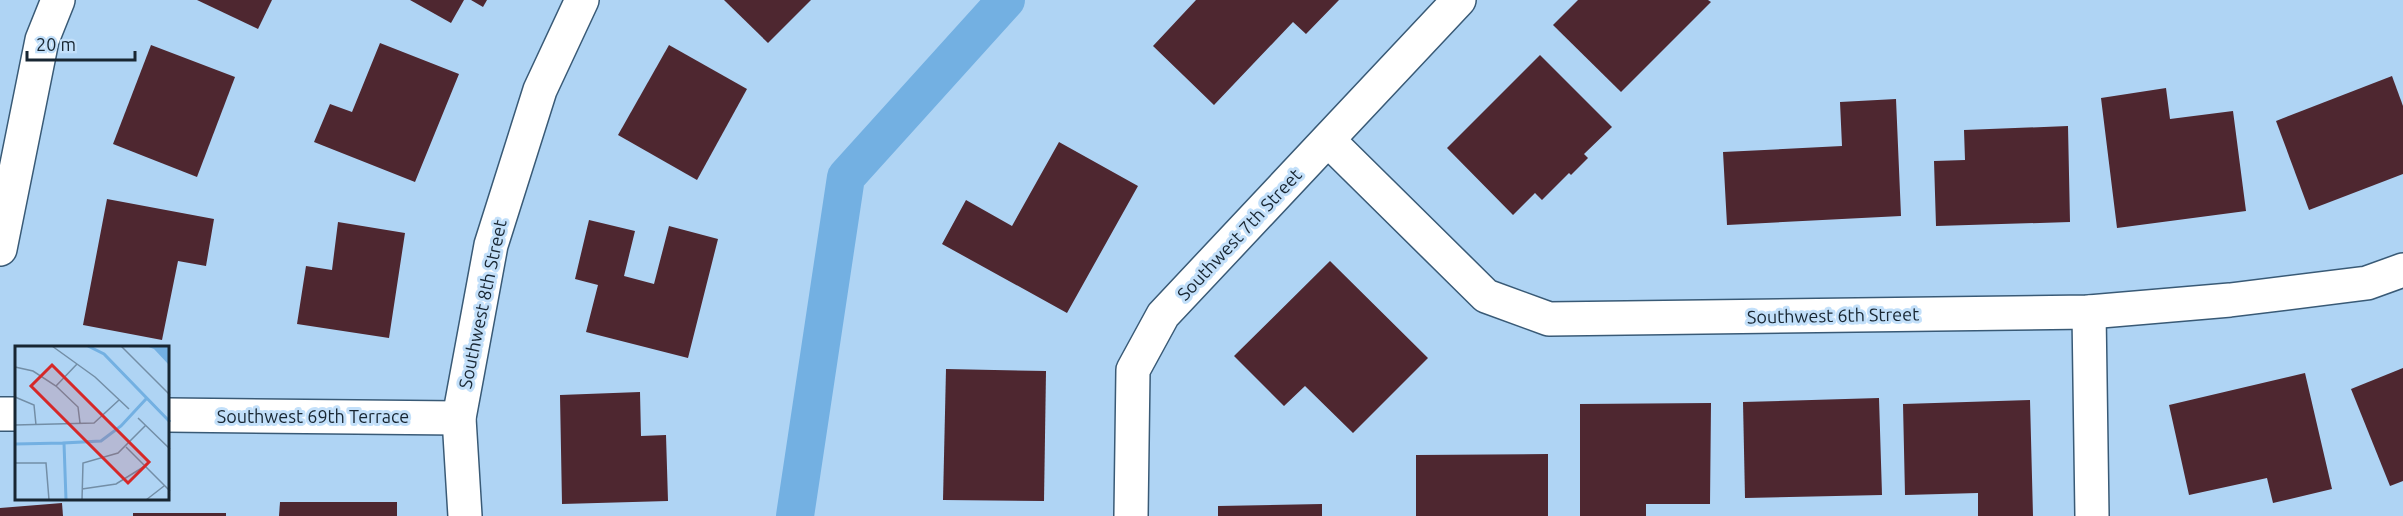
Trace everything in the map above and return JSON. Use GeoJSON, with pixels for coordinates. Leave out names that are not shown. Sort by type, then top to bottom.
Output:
{"type":"FeatureCollection","features":[{"type":"Feature","properties":{"kind":"street"},"geometry":{"type":"LineString","coordinates":[[0,249],[42,40],[58,0]]}},
{"type":"Feature","properties":{"kind":"street","name":"Southwest 8th Street"},"geometry":{"type":"LineString","coordinates":[[465,516],[459,417],[491,245],[540,90],[582,0]]}},
{"type":"Feature","properties":{"kind":"street","name":"Southwest 7th Street"},"geometry":{"type":"LineString","coordinates":[[1131,516],[1133,369],[1163,315],[1459,0]]}},
{"type":"Feature","properties":{"kind":"street","name":"Southwest 6th Street"},"geometry":{"type":"LineString","coordinates":[[1328,140],[1486,296],[1549,319],[2089,312],[2230,300],[2367,283],[2403,270]]}},
{"type":"Feature","properties":{"kind":"street"},"geometry":{"type":"LineString","coordinates":[[2089,312],[2092,516]]}},
{"type":"Feature","properties":{"kind":"street","name":"Southwest 69th Terrace"},"geometry":{"type":"LineString","coordinates":[[170,415],[459,417]]}},
{"type":"Feature","properties":{"kind":"building"},"geometry":{"type":"Polygon","coordinates":[[[197,0],[272,0],[258,29],[197,0]]]}},
{"type":"Feature","properties":{"kind":"building"},"geometry":{"type":"Polygon","coordinates":[[[410,0],[464,0],[451,23],[410,0]]]}},
{"type":"Feature","properties":{"kind":"building"},"geometry":{"type":"Polygon","coordinates":[[[471,0],[487,0],[483,7],[471,0]]]}},
{"type":"Feature","properties":{"kind":"building"},"geometry":{"type":"Polygon","coordinates":[[[724,0],[811,0],[768,43],[724,0]]]}},
{"type":"Feature","properties":{"kind":"building"},"geometry":{"type":"Polygon","coordinates":[[[1196,0],[1339,0],[1306,34],[1293,22],[1214,105],[1153,46],[1196,0]]]}},
{"type":"Feature","properties":{"kind":"building"},"geometry":{"type":"Polygon","coordinates":[[[1578,0],[1708,0],[1711,2],[1621,92],[1553,25],[1578,0]]]}},
{"type":"Feature","properties":{"kind":"building"},"geometry":{"type":"Polygon","coordinates":[[[380,43],[459,74],[415,182],[314,142],[330,104],[352,112],[380,43]]]}},
{"type":"Feature","properties":{"kind":"building"},"geometry":{"type":"Polygon","coordinates":[[[151,45],[235,77],[197,177],[113,144],[151,45]]]}},
{"type":"Feature","properties":{"kind":"building"},"geometry":{"type":"Polygon","coordinates":[[[669,45],[747,89],[697,180],[618,135],[669,45]]]}},
{"type":"Feature","properties":{"kind":"building"},"geometry":{"type":"Polygon","coordinates":[[[1540,55],[1612,127],[1584,154],[1588,158],[1571,175],[1569,173],[1542,200],[1535,193],[1513,215],[1447,148],[1540,55]]]}},
{"type":"Feature","properties":{"kind":"building"},"geometry":{"type":"Polygon","coordinates":[[[2392,76],[2403,106],[2403,174],[2309,210],[2276,121],[2392,76]]]}},
{"type":"Feature","properties":{"kind":"building"},"geometry":{"type":"Polygon","coordinates":[[[2166,88],[2170,119],[2233,111],[2246,211],[2117,228],[2101,98],[2166,88]]]}},
{"type":"Feature","properties":{"kind":"building"},"geometry":{"type":"Polygon","coordinates":[[[1896,99],[1901,216],[1727,225],[1723,152],[1842,146],[1840,102],[1896,99]]]}},
{"type":"Feature","properties":{"kind":"building"},"geometry":{"type":"Polygon","coordinates":[[[2068,126],[2070,222],[1936,226],[1934,161],[1965,160],[1964,130],[2068,126]]]}},
{"type":"Feature","properties":{"kind":"building"},"geometry":{"type":"Polygon","coordinates":[[[1059,142],[1138,186],[1067,313],[942,244],[966,200],[1012,226],[1059,142]]]}},
{"type":"Feature","properties":{"kind":"building"},"geometry":{"type":"Polygon","coordinates":[[[107,199],[214,219],[206,266],[178,261],[162,340],[83,325],[107,199]]]}},
{"type":"Feature","properties":{"kind":"building"},"geometry":{"type":"Polygon","coordinates":[[[589,220],[635,231],[624,276],[654,284],[669,226],[718,239],[688,358],[586,332],[598,285],[575,279],[589,220]]]}},
{"type":"Feature","properties":{"kind":"building"},"geometry":{"type":"Polygon","coordinates":[[[338,222],[405,233],[389,338],[297,324],[306,266],[332,270],[338,222]]]}},
{"type":"Feature","properties":{"kind":"building"},"geometry":{"type":"Polygon","coordinates":[[[1330,261],[1428,358],[1353,433],[1305,386],[1284,406],[1234,356],[1330,261]]]}},
{"type":"Feature","properties":{"kind":"building"},"geometry":{"type":"Polygon","coordinates":[[[2403,368],[2403,481],[2390,486],[2351,389],[2403,368]]]}},
{"type":"Feature","properties":{"kind":"building"},"geometry":{"type":"Polygon","coordinates":[[[946,369],[1046,371],[1044,501],[943,500],[946,369]]]}},
{"type":"Feature","properties":{"kind":"building"},"geometry":{"type":"Polygon","coordinates":[[[2305,373],[2332,489],[2273,503],[2267,478],[2189,495],[2169,405],[2305,373]]]}},
{"type":"Feature","properties":{"kind":"building"},"geometry":{"type":"Polygon","coordinates":[[[640,392],[641,436],[666,435],[668,501],[562,504],[560,395],[640,392]]]}},
{"type":"Feature","properties":{"kind":"building"},"geometry":{"type":"Polygon","coordinates":[[[1879,398],[1882,495],[1745,498],[1743,402],[1879,398]]]}},
{"type":"Feature","properties":{"kind":"building"},"geometry":{"type":"Polygon","coordinates":[[[2030,400],[2033,516],[1978,516],[1978,493],[1905,495],[1903,404],[2030,400]]]}},
{"type":"Feature","properties":{"kind":"building"},"geometry":{"type":"Polygon","coordinates":[[[1711,403],[1710,504],[1646,504],[1646,516],[1580,516],[1580,404],[1711,403]]]}},
{"type":"Feature","properties":{"kind":"building"},"geometry":{"type":"Polygon","coordinates":[[[1548,454],[1548,516],[1416,516],[1416,455],[1548,454]]]}},
{"type":"Feature","properties":{"kind":"building"},"geometry":{"type":"Polygon","coordinates":[[[280,502],[397,502],[397,516],[279,516],[280,502]]]}},
{"type":"Feature","properties":{"kind":"building"},"geometry":{"type":"Polygon","coordinates":[[[62,503],[63,516],[0,516],[0,508],[62,503]]]}},
{"type":"Feature","properties":{"kind":"building"},"geometry":{"type":"Polygon","coordinates":[[[1322,504],[1322,516],[1218,516],[1218,506],[1322,504]]]}},
{"type":"Feature","properties":{"kind":"building"},"geometry":{"type":"Polygon","coordinates":[[[133,513],[226,513],[226,516],[133,516],[133,513]]]}},
{"type":"Feature","properties":{"kind":"waterway"},"geometry":{"type":"LineString","coordinates":[[795,516],[846,177],[1006,0]]}}]}
